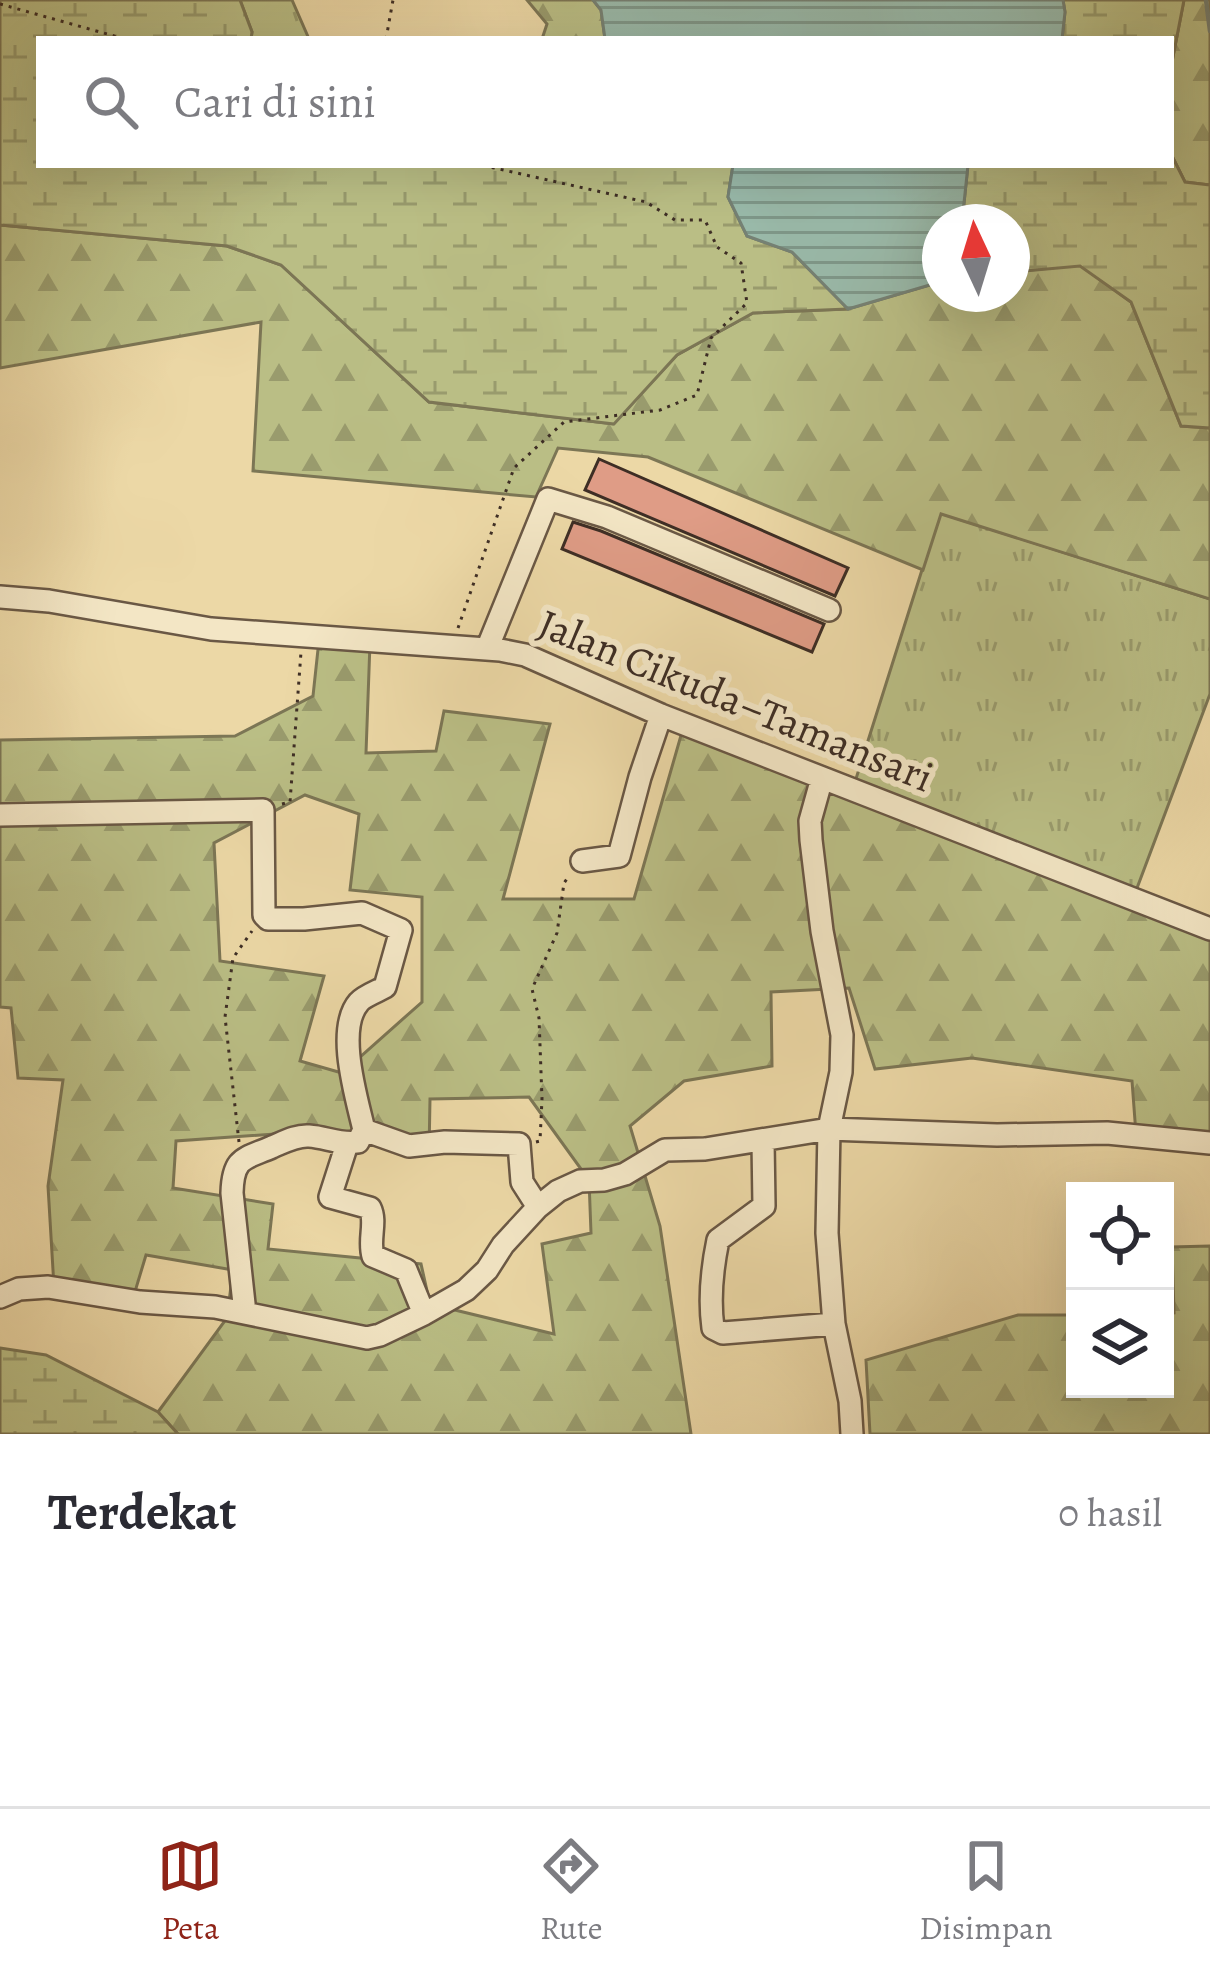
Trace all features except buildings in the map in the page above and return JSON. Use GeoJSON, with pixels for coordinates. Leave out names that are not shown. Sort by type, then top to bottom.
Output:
{"type":"FeatureCollection","features":[{"type":"Feature","properties":{"kind":"street"},"geometry":{"type":"LineString","coordinates":[[487,650],[548,499],[608,518],[829,610]]}},
{"type":"Feature","properties":{"kind":"street","name":"Jalan Cikuda–Tamansari"},"geometry":{"type":"LineString","coordinates":[[0,597],[211,628],[525,655],[661,715],[1210,929]]}},
{"type":"Feature","properties":{"kind":"street"},"geometry":{"type":"LineString","coordinates":[[582,861],[620,856],[661,715]]}},
{"type":"Feature","properties":{"kind":"street"},"geometry":{"type":"LineString","coordinates":[[822,778],[810,821],[811,839],[842,1035],[841,1072],[829,1129],[827,1233],[834,1324],[852,1434]]}},
{"type":"Feature","properties":{"kind":"street"},"geometry":{"type":"LineString","coordinates":[[0,815],[263,810],[264,915],[268,919],[362,913],[401,930],[385,987],[359,1002],[351,1021],[347,1055],[355,1137],[330,1198],[370,1208],[373,1256],[406,1270],[424,1314]]}},
{"type":"Feature","properties":{"kind":"street"},"geometry":{"type":"LineString","coordinates":[[0,1297],[19,1289],[48,1287],[140,1302],[215,1307],[367,1338],[466,1290],[538,1207],[558,1191],[580,1181],[626,1174],[665,1150],[705,1149],[829,1129],[997,1136],[1107,1133],[1210,1143]]}},
{"type":"Feature","properties":{"kind":"street"},"geometry":{"type":"LineString","coordinates":[[245,1313],[232,1184],[241,1160],[250,1153],[304,1135],[410,1146],[519,1144],[522,1182],[538,1207]]}},
{"type":"Feature","properties":{"kind":"street"},"geometry":{"type":"LineString","coordinates":[[763,1141],[764,1206],[718,1240],[710,1309],[713,1328],[723,1333],[834,1324]]}},
{"type":"Feature","properties":{"kind":"path"},"geometry":{"type":"LineString","coordinates":[[387,36],[393,0]]}},
{"type":"Feature","properties":{"kind":"path"},"geometry":{"type":"LineString","coordinates":[[0,4],[113,36]]}},
{"type":"Feature","properties":{"kind":"path"},"geometry":{"type":"LineString","coordinates":[[452,648],[514,468],[565,422],[660,410],[697,395],[711,338],[747,303],[741,263],[717,247],[705,220],[675,220],[646,202],[494,168]]}},
{"type":"Feature","properties":{"kind":"path"},"geometry":{"type":"LineString","coordinates":[[263,810],[290,802],[303,636]]}},
{"type":"Feature","properties":{"kind":"path"},"geometry":{"type":"LineString","coordinates":[[519,1144],[541,1142],[539,1018],[532,989],[557,933],[564,883],[582,861]]}},
{"type":"Feature","properties":{"kind":"path"},"geometry":{"type":"LineString","coordinates":[[241,1160],[225,1017],[232,958],[264,915]]}},
{"type":"Feature","properties":{"kind":"green space"},"geometry":{"type":"Polygon","coordinates":[[[0,0],[240,0],[251,36],[36,36],[36,168],[733,168],[728,197],[747,236],[792,252],[848,309],[753,313],[677,355],[614,424],[429,402],[281,265],[227,246],[0,225],[0,0]]]}},
{"type":"Feature","properties":{"kind":"green space"},"geometry":{"type":"Polygon","coordinates":[[[240,0],[292,0],[308,36],[251,36],[240,0]]]}},
{"type":"Feature","properties":{"kind":"green space"},"geometry":{"type":"Polygon","coordinates":[[[527,0],[593,0],[601,10],[605,36],[543,36],[547,24],[527,0]]]}},
{"type":"Feature","properties":{"kind":"green space"},"geometry":{"type":"Polygon","coordinates":[[[1063,0],[1184,0],[1174,52],[1174,36],[1062,36],[1063,0]]]}},
{"type":"Feature","properties":{"kind":"green space"},"geometry":{"type":"Polygon","coordinates":[[[1184,0],[1210,0],[1210,185],[1185,182],[1174,160],[1174,52],[1184,0]]]}},
{"type":"Feature","properties":{"kind":"green space"},"geometry":{"type":"Polygon","coordinates":[[[1174,160],[1185,182],[1210,185],[1210,428],[1181,426],[1131,302],[1080,266],[1030,270],[1030,204],[964,204],[968,168],[1174,168],[1174,160]]]}},
{"type":"Feature","properties":{"kind":"green space"},"geometry":{"type":"Polygon","coordinates":[[[0,225],[227,246],[281,265],[429,402],[613,424],[677,355],[753,313],[848,309],[922,287],[922,312],[1030,312],[1030,270],[1080,265],[1131,302],[1181,426],[1210,428],[1210,599],[941,514],[923,570],[648,457],[558,448],[536,497],[253,471],[261,322],[0,368],[0,225]]]}},
{"type":"Feature","properties":{"kind":"green space"},"geometry":{"type":"Polygon","coordinates":[[[940,513],[1210,599],[1210,694],[1134,896],[854,785],[940,513]]]}},
{"type":"Feature","properties":{"kind":"green space"},"geometry":{"type":"Polygon","coordinates":[[[319,640],[370,643],[366,753],[436,751],[444,711],[550,724],[503,899],[634,899],[684,725],[1210,927],[1210,1144],[1136,1134],[1132,1081],[972,1058],[875,1069],[849,988],[771,992],[772,1066],[684,1081],[630,1126],[660,1226],[691,1434],[178,1434],[158,1412],[227,1318],[233,1270],[146,1255],[134,1295],[54,1287],[48,1186],[63,1080],[18,1078],[11,1008],[0,1007],[0,740],[235,736],[313,696],[319,640]],[[305,795],[214,843],[220,961],[324,976],[300,1061],[342,1073],[422,1002],[422,897],[350,890],[359,814],[305,795]],[[529,1097],[430,1099],[429,1153],[331,1130],[176,1141],[173,1188],[273,1204],[268,1249],[421,1264],[430,1304],[554,1334],[542,1244],[591,1233],[589,1180],[529,1097]]]}},
{"type":"Feature","properties":{"kind":"green space"},"geometry":{"type":"Polygon","coordinates":[[[1210,1246],[1210,1434],[870,1434],[866,1360],[1018,1315],[1066,1315],[1066,1398],[1174,1398],[1174,1247],[1210,1246]]]}},
{"type":"Feature","properties":{"kind":"green space"},"geometry":{"type":"Polygon","coordinates":[[[0,1348],[46,1355],[158,1412],[178,1434],[0,1434],[0,1348]]]}},
{"type":"Feature","properties":{"kind":"shaded area"},"geometry":{"type":"Polygon","coordinates":[[[593,0],[1063,0],[1065,12],[1062,36],[605,36],[601,10],[593,0]]]}},
{"type":"Feature","properties":{"kind":"shaded area"},"geometry":{"type":"Polygon","coordinates":[[[733,168],[968,168],[964,204],[922,204],[922,287],[848,309],[792,252],[747,236],[728,197],[733,168]]]}},
{"type":"Feature","properties":{"kind":"waterway"},"geometry":{"type":"LineString","coordinates":[[1206,0],[1210,31]]}}]}
